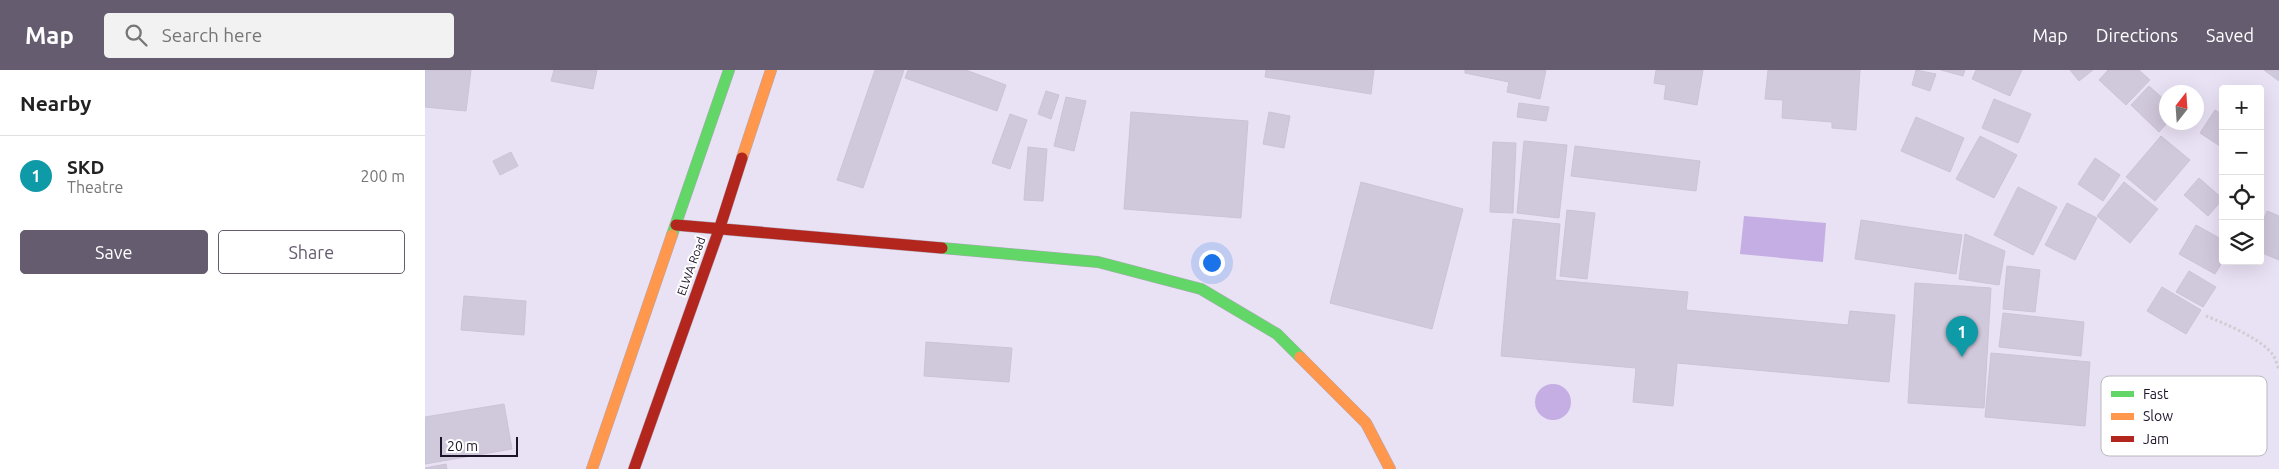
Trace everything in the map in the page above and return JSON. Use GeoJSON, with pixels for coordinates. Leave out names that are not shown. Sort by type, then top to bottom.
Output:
{"type":"FeatureCollection","features":[{"type":"Feature","properties":{"kind":"main road"},"geometry":{"type":"LineString","coordinates":[[591,469],[729,70]]}},
{"type":"Feature","properties":{"kind":"main road","name":"ELWA Road"},"geometry":{"type":"LineString","coordinates":[[634,469],[719,230],[771,70]]}},
{"type":"Feature","properties":{"kind":"main road"},"geometry":{"type":"LineString","coordinates":[[676,225],[1098,262],[1201,289],[1277,334],[1366,423],[1390,469]]}},
{"type":"Feature","properties":{"kind":"path"},"geometry":{"type":"LineString","coordinates":[[2206,316],[2231,326],[2262,345],[2273,355],[2279,370]]}},
{"type":"Feature","properties":{"kind":"shaded area"},"geometry":{"type":"Polygon","coordinates":[[[1744,216],[1826,223],[1823,262],[1740,254],[1744,216]]]}},
{"type":"Feature","properties":{"kind":"shaded area"},"geometry":{"type":"Polygon","coordinates":[[[1553,384],[1560,385],[1566,389],[1570,395],[1570,409],[1566,415],[1560,419],[1553,420],[1546,419],[1540,415],[1536,409],[1535,402],[1536,395],[1540,389],[1546,385],[1553,384]]]}},
{"type":"Feature","properties":{"kind":"building"},"geometry":{"type":"Polygon","coordinates":[[[425,70],[471,70],[466,111],[425,107],[425,70]]]}},
{"type":"Feature","properties":{"kind":"building"},"geometry":{"type":"Polygon","coordinates":[[[554,70],[597,70],[593,89],[551,81],[554,70]]]}},
{"type":"Feature","properties":{"kind":"building"},"geometry":{"type":"Polygon","coordinates":[[[875,70],[904,70],[863,188],[837,180],[875,70]]]}},
{"type":"Feature","properties":{"kind":"building"},"geometry":{"type":"Polygon","coordinates":[[[908,70],[966,70],[1006,85],[997,111],[905,78],[908,70]]]}},
{"type":"Feature","properties":{"kind":"building"},"geometry":{"type":"Polygon","coordinates":[[[1266,70],[1374,70],[1371,94],[1265,77],[1266,70]]]}},
{"type":"Feature","properties":{"kind":"building"},"geometry":{"type":"Polygon","coordinates":[[[1465,70],[1546,70],[1540,99],[1507,92],[1509,82],[1465,73],[1465,70]]]}},
{"type":"Feature","properties":{"kind":"building"},"geometry":{"type":"Polygon","coordinates":[[[1656,70],[1703,70],[1697,105],[1664,99],[1666,85],[1654,83],[1656,70]]]}},
{"type":"Feature","properties":{"kind":"building"},"geometry":{"type":"Polygon","coordinates":[[[1768,70],[1860,70],[1856,130],[1832,128],[1832,122],[1782,118],[1783,100],[1765,99],[1768,70]]]}},
{"type":"Feature","properties":{"kind":"building"},"geometry":{"type":"Polygon","coordinates":[[[1916,70],[1936,74],[1930,91],[1912,85],[1916,70]]]}},
{"type":"Feature","properties":{"kind":"building"},"geometry":{"type":"Polygon","coordinates":[[[1941,70],[1965,70],[1963,76],[1941,70]]]}},
{"type":"Feature","properties":{"kind":"building"},"geometry":{"type":"Polygon","coordinates":[[[1976,70],[2022,70],[2010,96],[1972,79],[1976,70]]]}},
{"type":"Feature","properties":{"kind":"building"},"geometry":{"type":"Polygon","coordinates":[[[2070,70],[2093,70],[2079,81],[2070,70]]]}},
{"type":"Feature","properties":{"kind":"building"},"geometry":{"type":"Polygon","coordinates":[[[2108,70],[2139,70],[2150,80],[2126,105],[2099,80],[2108,70]]]}},
{"type":"Feature","properties":{"kind":"building"},"geometry":{"type":"Polygon","coordinates":[[[2264,70],[2279,70],[2279,81],[2264,70]]]}},
{"type":"Feature","properties":{"kind":"building"},"geometry":{"type":"Polygon","coordinates":[[[2149,86],[2159,95],[2159,130],[2161,130],[2159,132],[2131,105],[2149,86]]]}},
{"type":"Feature","properties":{"kind":"building"},"geometry":{"type":"Polygon","coordinates":[[[1046,91],[1059,95],[1051,119],[1038,114],[1046,91]]]}},
{"type":"Feature","properties":{"kind":"building"},"geometry":{"type":"Polygon","coordinates":[[[1066,97],[1086,101],[1074,151],[1054,146],[1066,97]]]}},
{"type":"Feature","properties":{"kind":"building"},"geometry":{"type":"Polygon","coordinates":[[[1994,99],[2031,114],[2018,143],[1982,128],[1994,99]]]}},
{"type":"Feature","properties":{"kind":"building"},"geometry":{"type":"Polygon","coordinates":[[[1519,103],[1549,107],[1546,121],[1517,117],[1519,103]]]}},
{"type":"Feature","properties":{"kind":"building"},"geometry":{"type":"Polygon","coordinates":[[[2215,110],[2219,112],[2219,145],[2200,133],[2204,130],[2204,127],[2215,110]]]}},
{"type":"Feature","properties":{"kind":"building"},"geometry":{"type":"Polygon","coordinates":[[[1131,112],[1248,121],[1241,218],[1124,209],[1131,112]]]}},
{"type":"Feature","properties":{"kind":"building"},"geometry":{"type":"Polygon","coordinates":[[[1269,112],[1290,116],[1284,148],[1263,144],[1269,112]]]}},
{"type":"Feature","properties":{"kind":"building"},"geometry":{"type":"Polygon","coordinates":[[[1010,114],[1027,120],[1010,169],[992,163],[1010,114]]]}},
{"type":"Feature","properties":{"kind":"building"},"geometry":{"type":"Polygon","coordinates":[[[1916,117],[1964,138],[1950,172],[1901,151],[1916,117]]]}},
{"type":"Feature","properties":{"kind":"building"},"geometry":{"type":"Polygon","coordinates":[[[1980,136],[2017,155],[1994,198],[1956,179],[1980,136]]]}},
{"type":"Feature","properties":{"kind":"building"},"geometry":{"type":"Polygon","coordinates":[[[2161,136],[2190,160],[2155,201],[2126,177],[2161,136]]]}},
{"type":"Feature","properties":{"kind":"building"},"geometry":{"type":"Polygon","coordinates":[[[1524,141],[1567,145],[1559,218],[1517,213],[1524,141]]]}},
{"type":"Feature","properties":{"kind":"building"},"geometry":{"type":"Polygon","coordinates":[[[1493,142],[1516,143],[1513,213],[1490,212],[1493,142]]]}},
{"type":"Feature","properties":{"kind":"building"},"geometry":{"type":"Polygon","coordinates":[[[1575,146],[1700,161],[1696,191],[1571,176],[1575,146]]]}},
{"type":"Feature","properties":{"kind":"building"},"geometry":{"type":"Polygon","coordinates":[[[1028,147],[1047,149],[1043,201],[1024,200],[1028,147]]]}},
{"type":"Feature","properties":{"kind":"building"},"geometry":{"type":"Polygon","coordinates":[[[511,152],[518,166],[500,175],[493,161],[511,152]]]}},
{"type":"Feature","properties":{"kind":"building"},"geometry":{"type":"Polygon","coordinates":[[[2095,158],[2120,175],[2103,201],[2078,184],[2095,158]]]}},
{"type":"Feature","properties":{"kind":"building"},"geometry":{"type":"Polygon","coordinates":[[[2199,178],[2219,196],[2219,204],[2208,216],[2184,195],[2199,178]]]}},
{"type":"Feature","properties":{"kind":"building"},"geometry":{"type":"Polygon","coordinates":[[[1361,182],[1463,209],[1432,329],[1330,303],[1361,182]]]}},
{"type":"Feature","properties":{"kind":"building"},"geometry":{"type":"Polygon","coordinates":[[[2124,182],[2158,209],[2130,243],[2097,216],[2124,182]]]}},
{"type":"Feature","properties":{"kind":"building"},"geometry":{"type":"Polygon","coordinates":[[[2018,187],[2057,207],[2033,255],[1994,235],[2018,187]]]}},
{"type":"Feature","properties":{"kind":"building"},"geometry":{"type":"Polygon","coordinates":[[[2067,203],[2097,218],[2075,260],[2045,245],[2067,203]]]}},
{"type":"Feature","properties":{"kind":"building"},"geometry":{"type":"Polygon","coordinates":[[[1567,210],[1595,213],[1587,279],[1560,276],[1567,210]]]}},
{"type":"Feature","properties":{"kind":"building"},"geometry":{"type":"Polygon","coordinates":[[[2267,211],[2279,216],[2279,260],[2264,254],[2264,218],[2267,211]]]}},
{"type":"Feature","properties":{"kind":"building"},"geometry":{"type":"Polygon","coordinates":[[[1513,219],[1560,224],[1555,280],[1688,292],[1686,310],[1848,325],[1850,311],[1895,315],[1889,382],[1677,363],[1673,406],[1633,402],[1636,368],[1501,356],[1513,219]]]}},
{"type":"Feature","properties":{"kind":"building"},"geometry":{"type":"Polygon","coordinates":[[[1861,220],[1962,235],[1956,274],[1855,259],[1861,220]]]}},
{"type":"Feature","properties":{"kind":"building"},"geometry":{"type":"Polygon","coordinates":[[[2196,225],[2219,238],[2219,265],[2221,265],[2215,274],[2179,254],[2196,225]]]}},
{"type":"Feature","properties":{"kind":"building"},"geometry":{"type":"Polygon","coordinates":[[[1965,234],[2005,251],[1999,285],[1959,279],[1965,234]]]}},
{"type":"Feature","properties":{"kind":"building"},"geometry":{"type":"Polygon","coordinates":[[[2007,266],[2040,270],[2035,312],[2003,309],[2007,266]]]}},
{"type":"Feature","properties":{"kind":"building"},"geometry":{"type":"Polygon","coordinates":[[[2189,271],[2216,287],[2203,307],[2176,292],[2189,271]]]}},
{"type":"Feature","properties":{"kind":"building"},"geometry":{"type":"Polygon","coordinates":[[[1915,283],[1991,288],[1984,408],[1908,403],[1915,283]]]}},
{"type":"Feature","properties":{"kind":"building"},"geometry":{"type":"Polygon","coordinates":[[[2162,287],[2201,310],[2186,334],[2147,311],[2162,287]]]}},
{"type":"Feature","properties":{"kind":"building"},"geometry":{"type":"Polygon","coordinates":[[[464,296],[526,301],[524,335],[461,330],[464,296]]]}},
{"type":"Feature","properties":{"kind":"building"},"geometry":{"type":"Polygon","coordinates":[[[2003,313],[2084,322],[2081,356],[1999,347],[2003,313]]]}},
{"type":"Feature","properties":{"kind":"building"},"geometry":{"type":"Polygon","coordinates":[[[926,342],[1012,348],[1009,382],[924,376],[926,342]]]}},
{"type":"Feature","properties":{"kind":"building"},"geometry":{"type":"Polygon","coordinates":[[[1991,353],[2090,362],[2085,426],[1985,417],[1991,353]]]}},
{"type":"Feature","properties":{"kind":"building"},"geometry":{"type":"Polygon","coordinates":[[[504,404],[512,449],[425,464],[425,417],[504,404]]]}},
{"type":"Feature","properties":{"kind":"building"},"geometry":{"type":"Polygon","coordinates":[[[446,464],[447,469],[425,469],[425,468],[446,464]]]}},
{"type":"Feature","properties":{"kind":"traffic: fast"},"geometry":{"type":"LineString","coordinates":[[672,235],[729,70]]}},
{"type":"Feature","properties":{"kind":"traffic: fast"},"geometry":{"type":"LineString","coordinates":[[942,248],[1098,262],[1201,289],[1277,334],[1300,357]]}},
{"type":"Feature","properties":{"kind":"traffic: slow"},"geometry":{"type":"LineString","coordinates":[[742,158],[771,70]]}},
{"type":"Feature","properties":{"kind":"traffic: slow"},"geometry":{"type":"LineString","coordinates":[[592,469],[672,235]]}},
{"type":"Feature","properties":{"kind":"traffic: slow"},"geometry":{"type":"LineString","coordinates":[[1300,357],[1366,423],[1390,469]]}},
{"type":"Feature","properties":{"kind":"traffic: jam"},"geometry":{"type":"LineString","coordinates":[[634,469],[719,230],[742,158]]}},
{"type":"Feature","properties":{"kind":"traffic: jam"},"geometry":{"type":"LineString","coordinates":[[676,225],[942,248]]}},
{"type":"Feature","properties":{"kind":"place","name":"SKD"},"geometry":{"type":"Point","coordinates":[1962,357]}}]}
